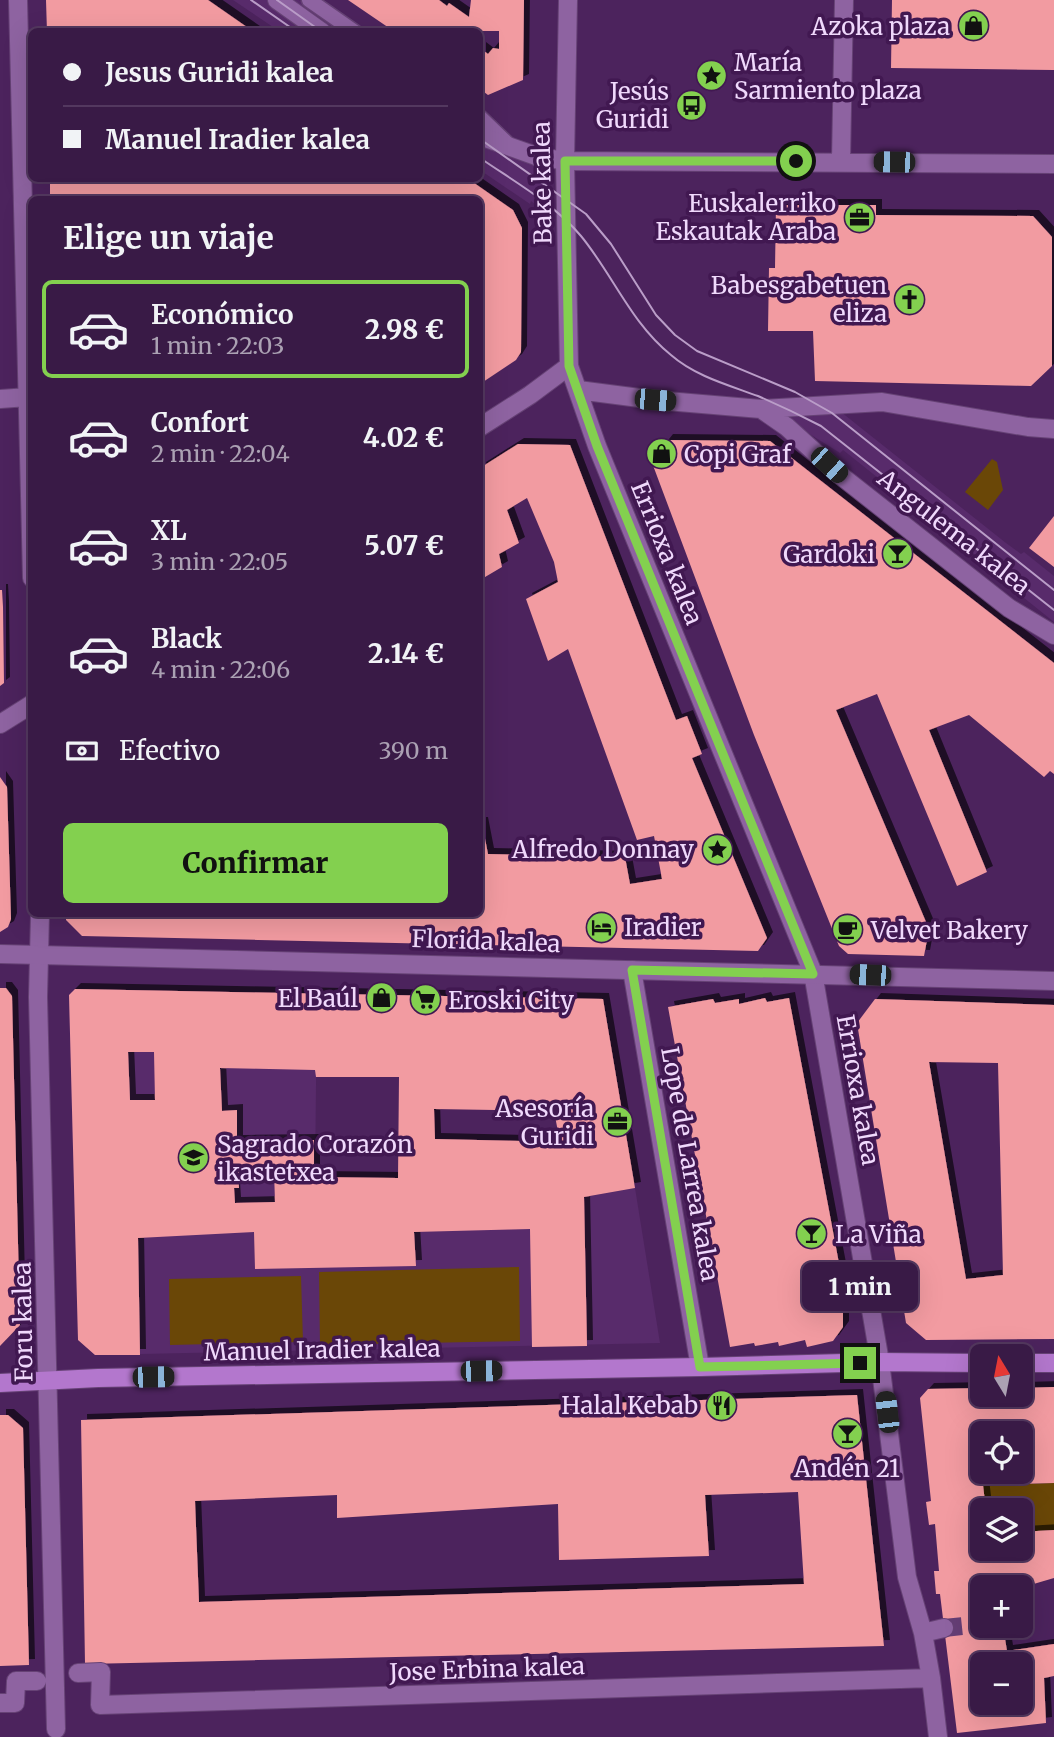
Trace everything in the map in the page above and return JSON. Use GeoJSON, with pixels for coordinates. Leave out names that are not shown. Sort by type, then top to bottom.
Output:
{"type":"FeatureCollection","features":[{"type":"Feature","properties":{"kind":"main road","name":"Manuel Iradier kalea"},"geometry":{"type":"LineString","coordinates":[[0,1382],[880,1362],[970,1363]]}},
{"type":"Feature","properties":{"kind":"main road"},"geometry":{"type":"LineString","coordinates":[[1033,1363],[1054,1363]]}},
{"type":"Feature","properties":{"kind":"street"},"geometry":{"type":"LineString","coordinates":[[0,399],[28,397],[18,0]]}},
{"type":"Feature","properties":{"kind":"street"},"geometry":{"type":"LineString","coordinates":[[276,0],[317,28]]}},
{"type":"Feature","properties":{"kind":"street","name":"Bake kalea"},"geometry":{"type":"LineString","coordinates":[[568,0],[565,161],[569,366]]}},
{"type":"Feature","properties":{"kind":"street"},"geometry":{"type":"LineString","coordinates":[[841,161],[844,0]]}},
{"type":"Feature","properties":{"kind":"street"},"geometry":{"type":"LineString","coordinates":[[483,137],[536,156],[565,161],[1054,164]]}},
{"type":"Feature","properties":{"kind":"street"},"geometry":{"type":"LineString","coordinates":[[483,425],[569,366]]}},
{"type":"Feature","properties":{"kind":"street","name":"Errioxa kalea"},"geometry":{"type":"LineString","coordinates":[[569,366],[597,446],[813,974],[880,1362],[907,1577],[923,1633],[937,1737]]}},
{"type":"Feature","properties":{"kind":"street"},"geometry":{"type":"LineString","coordinates":[[578,390],[761,409],[882,402],[1054,429]]}},
{"type":"Feature","properties":{"kind":"street","name":"Angulema kalea"},"geometry":{"type":"LineString","coordinates":[[761,409],[788,426],[841,475],[1009,608],[1054,635]]}},
{"type":"Feature","properties":{"kind":"street"},"geometry":{"type":"LineString","coordinates":[[0,723],[28,706]]}},
{"type":"Feature","properties":{"kind":"street","name":"Foru kalea"},"geometry":{"type":"LineString","coordinates":[[40,917],[38,997],[56,1729]]}},
{"type":"Feature","properties":{"kind":"street","name":"Florida kalea"},"geometry":{"type":"LineString","coordinates":[[0,954],[1054,981]]}},
{"type":"Feature","properties":{"kind":"street","name":"Lope de Larrea kalea"},"geometry":{"type":"LineString","coordinates":[[632,970],[700,1367]]}},
{"type":"Feature","properties":{"kind":"street"},"geometry":{"type":"LineString","coordinates":[[923,1633],[944,1628]]}},
{"type":"Feature","properties":{"kind":"street","name":"Jose Erbina kalea"},"geometry":{"type":"LineString","coordinates":[[78,1672],[101,1672],[100,1705],[931,1678]]}},
{"type":"Feature","properties":{"kind":"street"},"geometry":{"type":"LineString","coordinates":[[0,1703],[15,1703],[16,1681],[37,1681]]}},
{"type":"Feature","properties":{"kind":"lane"},"geometry":{"type":"LineString","coordinates":[[309,0],[349,28]]}},
{"type":"Feature","properties":{"kind":"lane"},"geometry":{"type":"LineString","coordinates":[[483,120],[511,147]]}},
{"type":"Feature","properties":{"kind":"shaded area"},"geometry":{"type":"Polygon","coordinates":[[[233,0],[299,0],[341,28],[275,28],[233,0]]]}},
{"type":"Feature","properties":{"kind":"shaded area"},"geometry":{"type":"Polygon","coordinates":[[[483,129],[547,174],[547,214],[531,201],[530,204],[483,172],[483,129]]]}},
{"type":"Feature","properties":{"kind":"shaded area"},"geometry":{"type":"Polygon","coordinates":[[[841,412],[1006,543],[1021,554],[1024,552],[1054,576],[1054,622],[1004,582],[1005,579],[843,450],[840,453],[784,418],[841,412]]]}},
{"type":"Feature","properties":{"kind":"shaded area"},"geometry":{"type":"Polygon","coordinates":[[[992,459],[997,462],[1003,490],[988,510],[965,492],[992,459]]]}},
{"type":"Feature","properties":{"kind":"shaded area","name":"Sagrado Corazón ikastetxea"},"geometry":{"type":"Polygon","coordinates":[[[75,989],[317,994],[315,1177],[398,1178],[397,1194],[414,1195],[584,1197],[635,1188],[660,1343],[95,1355],[78,1340],[69,995],[75,989]]]}},
{"type":"Feature","properties":{"kind":"shaded area"},"geometry":{"type":"Polygon","coordinates":[[[519,1267],[520,1341],[320,1345],[319,1272],[519,1267]]]}},
{"type":"Feature","properties":{"kind":"shaded area"},"geometry":{"type":"Polygon","coordinates":[[[301,1276],[303,1342],[170,1345],[169,1279],[301,1276]]]}},
{"type":"Feature","properties":{"kind":"shaded area"},"geometry":{"type":"Polygon","coordinates":[[[1054,1483],[1054,1530],[1033,1531],[1033,1498],[985,1498],[983,1485],[1054,1483]]]}},
{"type":"Feature","properties":{"kind":"building"},"geometry":{"type":"Polygon","coordinates":[[[46,0],[208,0],[248,28],[47,28],[46,0]]]}},
{"type":"Feature","properties":{"kind":"building"},"geometry":{"type":"Polygon","coordinates":[[[348,0],[439,0],[447,6],[449,3],[469,17],[471,0],[524,0],[523,80],[488,95],[483,91],[483,50],[488,54],[493,48],[499,49],[499,31],[483,31],[483,28],[389,28],[348,0]]]}},
{"type":"Feature","properties":{"kind":"building","name":"Azoka plaza"},"geometry":{"type":"Polygon","coordinates":[[[892,0],[1054,0],[1054,70],[891,68],[892,0]]]}},
{"type":"Feature","properties":{"kind":"building"},"geometry":{"type":"Polygon","coordinates":[[[50,182],[473,182],[513,210],[522,228],[521,352],[516,360],[483,382],[483,196],[50,196],[50,182]]]}},
{"type":"Feature","properties":{"kind":"building","name":"Babesgabetuen eliza"},"geometry":{"type":"Polygon","coordinates":[[[776,205],[876,205],[876,215],[1033,216],[1052,237],[1052,366],[1031,386],[815,381],[813,331],[768,331],[769,268],[775,268],[776,205]]]}},
{"type":"Feature","properties":{"kind":"building"},"geometry":{"type":"Polygon","coordinates":[[[667,440],[770,441],[1054,663],[1054,774],[1050,771],[1044,777],[969,715],[929,730],[987,872],[957,886],[877,694],[836,710],[929,929],[924,956],[848,954],[839,946],[754,735],[651,460],[667,440]]]}},
{"type":"Feature","properties":{"kind":"building"},"geometry":{"type":"Polygon","coordinates":[[[518,444],[570,445],[676,720],[687,716],[702,754],[692,758],[767,938],[758,951],[82,936],[66,917],[483,917],[483,828],[488,854],[625,857],[630,884],[662,879],[654,836],[637,840],[568,649],[548,661],[526,599],[558,582],[554,562],[527,498],[507,510],[519,543],[499,554],[502,567],[483,578],[483,466],[518,444]]]}},
{"type":"Feature","properties":{"kind":"building"},"geometry":{"type":"Polygon","coordinates":[[[1054,516],[1054,567],[1029,548],[1054,516]]]}},
{"type":"Feature","properties":{"kind":"building"},"geometry":{"type":"Polygon","coordinates":[[[0,590],[3,607],[4,683],[0,686],[0,590]]]}},
{"type":"Feature","properties":{"kind":"building"},"geometry":{"type":"Polygon","coordinates":[[[0,777],[7,787],[11,919],[8,927],[0,932],[0,777]]]}},
{"type":"Feature","properties":{"kind":"building"},"geometry":{"type":"Polygon","coordinates":[[[0,988],[6,988],[12,996],[20,1325],[0,1346],[0,988]]]}},
{"type":"Feature","properties":{"kind":"building"},"geometry":{"type":"Polygon","coordinates":[[[75,989],[603,999],[635,1188],[584,1197],[587,1346],[532,1347],[530,1229],[414,1232],[416,1266],[255,1269],[254,1232],[138,1238],[140,1355],[95,1355],[78,1340],[69,995],[75,989]],[[128,1052],[130,1100],[155,1100],[154,1052],[128,1052]],[[220,1068],[222,1111],[237,1110],[237,1141],[314,1140],[314,1177],[398,1178],[399,1077],[316,1077],[315,1070],[220,1068]],[[434,1109],[435,1139],[560,1142],[554,1111],[434,1109]],[[274,1171],[238,1173],[239,1188],[234,1188],[235,1203],[275,1202],[274,1171]]]}},
{"type":"Feature","properties":{"kind":"building"},"geometry":{"type":"Polygon","coordinates":[[[765,998],[767,1002],[789,998],[848,1311],[843,1313],[843,1327],[833,1341],[807,1347],[805,1340],[779,1346],[778,1342],[730,1347],[668,1007],[713,999],[715,1003],[739,999],[739,1004],[765,998]]]}},
{"type":"Feature","properties":{"kind":"building"},"geometry":{"type":"Polygon","coordinates":[[[875,999],[1054,1005],[1054,1339],[926,1340],[906,1323],[857,1023],[875,999]],[[929,1062],[966,1279],[1003,1275],[998,1063],[929,1062]]]}},
{"type":"Feature","properties":{"kind":"building"},"geometry":{"type":"Polygon","coordinates":[[[1054,1387],[1054,1483],[1033,1484],[1033,1421],[970,1421],[970,1484],[1018,1484],[983,1485],[985,1498],[970,1498],[970,1561],[1033,1561],[1033,1531],[1054,1530],[1054,1578],[1033,1584],[1033,1575],[970,1575],[970,1638],[1005,1638],[1007,1651],[1054,1644],[1054,1676],[1044,1678],[1046,1723],[957,1733],[940,1594],[936,1594],[934,1571],[939,1571],[935,1524],[929,1525],[926,1502],[931,1501],[920,1398],[928,1389],[970,1388],[970,1407],[1033,1407],[1033,1388],[1054,1387]]]}},
{"type":"Feature","properties":{"kind":"building"},"geometry":{"type":"Polygon","coordinates":[[[857,1395],[884,1646],[85,1664],[81,1420],[857,1395]],[[798,1492],[705,1495],[709,1556],[559,1560],[558,1504],[337,1518],[337,1495],[195,1501],[199,1602],[804,1584],[798,1492]]]}},
{"type":"Feature","properties":{"kind":"building"},"geometry":{"type":"Polygon","coordinates":[[[0,1415],[8,1415],[23,1428],[29,1665],[0,1666],[0,1415]]]}},
{"type":"Feature","properties":{"kind":"tunnel"},"geometry":{"type":"LineString","coordinates":[[944,1628],[970,1625]]}},
{"type":"Feature","properties":{"kind":"tram line"},"geometry":{"type":"LineString","coordinates":[[251,0],[291,28]]}},
{"type":"Feature","properties":{"kind":"tram line"},"geometry":{"type":"LineString","coordinates":[[277,0],[316,28]]}},
{"type":"Feature","properties":{"kind":"tram line"},"geometry":{"type":"LineString","coordinates":[[483,141],[586,214],[611,244],[656,315],[675,335],[697,351],[795,392],[832,413],[1054,590]]}},
{"type":"Feature","properties":{"kind":"tram line"},"geometry":{"type":"LineString","coordinates":[[483,160],[533,194],[570,224],[592,251],[633,314],[671,355],[701,374],[758,396],[821,426],[1054,610]]}},
{"type":"Feature","properties":{"kind":"place","name":"Azoka plaza"},"geometry":{"type":"Point","coordinates":[973,26]}},
{"type":"Feature","properties":{"kind":"place","name":"María Sarmiento plaza"},"geometry":{"type":"Point","coordinates":[711,76]}},
{"type":"Feature","properties":{"kind":"place","name":"Jesús Guridi"},"geometry":{"type":"Point","coordinates":[692,105]}},
{"type":"Feature","properties":{"kind":"place","name":"Euskalerriko Eskautak Araba"},"geometry":{"type":"Point","coordinates":[859,217]}},
{"type":"Feature","properties":{"kind":"place","name":"Babesgabetuen eliza"},"geometry":{"type":"Point","coordinates":[910,299]}},
{"type":"Feature","properties":{"kind":"place","name":"Copi Graf"},"geometry":{"type":"Point","coordinates":[661,454]}},
{"type":"Feature","properties":{"kind":"place","name":"Gardoki"},"geometry":{"type":"Point","coordinates":[898,554]}},
{"type":"Feature","properties":{"kind":"place","name":"Alfredo Donnay"},"geometry":{"type":"Point","coordinates":[717,849]}},
{"type":"Feature","properties":{"kind":"place","name":"Iradier"},"geometry":{"type":"Point","coordinates":[601,927]}},
{"type":"Feature","properties":{"kind":"place","name":"Velvet Bakery"},"geometry":{"type":"Point","coordinates":[848,930]}},
{"type":"Feature","properties":{"kind":"place","name":"El Baúl"},"geometry":{"type":"Point","coordinates":[381,998]}},
{"type":"Feature","properties":{"kind":"place","name":"Eroski City"},"geometry":{"type":"Point","coordinates":[425,1000]}},
{"type":"Feature","properties":{"kind":"place","name":"Asesoría Guridi"},"geometry":{"type":"Point","coordinates":[617,1122]}},
{"type":"Feature","properties":{"kind":"place","name":"Sagrado Corazón ikastetxea"},"geometry":{"type":"Point","coordinates":[194,1158]}},
{"type":"Feature","properties":{"kind":"place","name":"La Viña"},"geometry":{"type":"Point","coordinates":[812,1234]}},
{"type":"Feature","properties":{"kind":"place","name":"Halal Kebab"},"geometry":{"type":"Point","coordinates":[721,1405]}},
{"type":"Feature","properties":{"kind":"place","name":"Andén 21"},"geometry":{"type":"Point","coordinates":[847,1434]}},
{"type":"Feature","properties":{"kind":"route"},"geometry":{"type":"LineString","coordinates":[[796,161],[565,161],[569,366],[597,446],[813,974],[632,970],[700,1367],[860,1363]]}}]}
